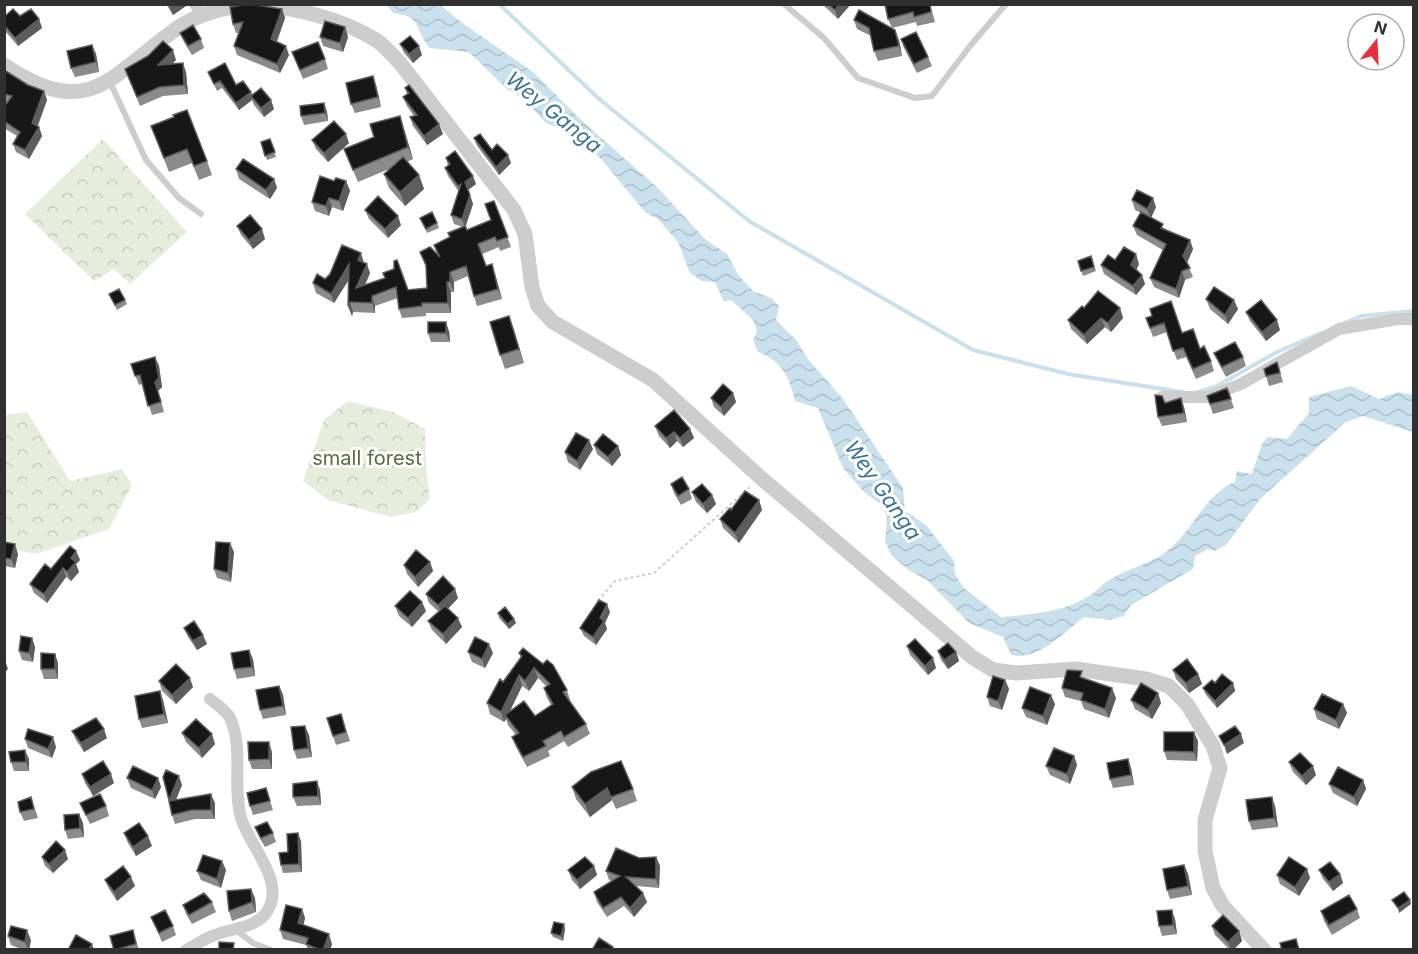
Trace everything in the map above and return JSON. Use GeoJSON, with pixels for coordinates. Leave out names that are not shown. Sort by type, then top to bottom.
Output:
{"type":"FeatureCollection","features":[{"type":"Feature","properties":{"kind":"street"},"geometry":{"type":"LineString","coordinates":[[4,65],[27,81],[57,89],[84,92],[110,82],[199,10],[248,4]]}},
{"type":"Feature","properties":{"kind":"street"},"geometry":{"type":"LineString","coordinates":[[254,4],[325,11],[378,41],[400,63],[514,210],[525,234],[532,287],[538,306],[553,322],[653,380],[761,477],[972,657],[993,670],[1016,673],[1076,669],[1146,679],[1169,686],[1187,704],[1213,746],[1220,768],[1205,820],[1205,851],[1213,888],[1223,906],[1264,950]]}},
{"type":"Feature","properties":{"kind":"street"},"geometry":{"type":"LineString","coordinates":[[1162,398],[1208,397],[1241,384],[1339,329],[1398,319],[1413,319]]}},
{"type":"Feature","properties":{"kind":"street"},"geometry":{"type":"LineString","coordinates":[[186,950],[215,935],[253,923],[267,911],[274,891],[269,873],[252,844],[241,816],[236,783],[236,744],[230,716],[210,699]]}},
{"type":"Feature","properties":{"kind":"lane"},"geometry":{"type":"LineString","coordinates":[[784,4],[824,38],[858,78],[915,98],[932,96],[1006,4]]}},
{"type":"Feature","properties":{"kind":"lane"},"geometry":{"type":"LineString","coordinates":[[110,82],[146,160],[179,198],[201,214]]}},
{"type":"Feature","properties":{"kind":"lane"},"geometry":{"type":"LineString","coordinates":[[235,930],[253,943],[272,950]]}},
{"type":"Feature","properties":{"kind":"path"},"geometry":{"type":"LineString","coordinates":[[597,603],[601,595],[615,581],[654,573],[761,477]]}},
{"type":"Feature","properties":{"kind":"green space"},"geometry":{"type":"Polygon","coordinates":[[[103,139],[187,232],[130,284],[114,269],[94,281],[25,214],[103,139]]]}},
{"type":"Feature","properties":{"kind":"green space","name":"small forest"},"geometry":{"type":"Polygon","coordinates":[[[348,401],[393,412],[425,429],[426,469],[430,499],[416,512],[390,517],[328,500],[303,481],[324,420],[348,401]]]}},
{"type":"Feature","properties":{"kind":"green space"},"geometry":{"type":"Polygon","coordinates":[[[27,412],[70,481],[122,469],[132,485],[109,529],[36,554],[5,548],[4,415],[27,412]]]}},
{"type":"Feature","properties":{"kind":"water","name":"Wey Ganga"},"geometry":{"type":"Polygon","coordinates":[[[387,5],[440,5],[533,72],[582,121],[657,187],[705,239],[727,254],[739,276],[754,292],[771,298],[779,306],[776,320],[797,341],[807,358],[843,399],[903,488],[905,511],[926,525],[954,561],[955,574],[964,588],[1001,617],[1046,612],[1079,602],[1111,579],[1161,555],[1178,541],[1217,493],[1235,482],[1237,471],[1252,474],[1262,444],[1268,437],[1287,439],[1309,413],[1309,397],[1351,386],[1379,399],[1398,392],[1413,395],[1413,432],[1363,416],[1346,422],[1260,499],[1226,545],[1215,551],[1208,549],[1195,556],[1193,569],[1131,605],[1124,616],[1110,620],[1084,617],[1041,650],[1021,656],[1011,655],[1003,637],[969,623],[927,580],[910,571],[892,556],[885,542],[887,517],[882,505],[864,492],[843,468],[818,408],[795,401],[783,371],[773,360],[758,352],[753,340],[757,331],[753,320],[731,300],[724,302],[715,282],[702,281],[690,273],[678,242],[658,219],[645,212],[602,160],[576,135],[546,123],[525,100],[507,89],[469,52],[430,48],[414,21],[409,17],[393,13],[387,5]]]}},
{"type":"Feature","properties":{"kind":"building"},"geometry":{"type":"Polygon","coordinates":[[[250,4],[282,9],[271,39],[286,46],[277,64],[234,46],[243,22],[233,24],[230,7],[250,4]]]}},
{"type":"Feature","properties":{"kind":"building"},"geometry":{"type":"Polygon","coordinates":[[[828,4],[839,4],[835,10],[828,4]]]}},
{"type":"Feature","properties":{"kind":"building"},"geometry":{"type":"Polygon","coordinates":[[[885,4],[930,4],[931,12],[914,17],[913,12],[888,19],[885,4]]]}},
{"type":"Feature","properties":{"kind":"building"},"geometry":{"type":"Polygon","coordinates":[[[13,9],[20,16],[31,9],[39,19],[15,38],[4,25],[4,17],[13,9]]]}},
{"type":"Feature","properties":{"kind":"building"},"geometry":{"type":"Polygon","coordinates":[[[859,10],[895,30],[899,46],[874,51],[869,28],[854,20],[859,10]]]}},
{"type":"Feature","properties":{"kind":"building"},"geometry":{"type":"Polygon","coordinates":[[[325,21],[345,27],[340,43],[320,37],[325,21]]]}},
{"type":"Feature","properties":{"kind":"building"},"geometry":{"type":"Polygon","coordinates":[[[193,25],[201,39],[188,46],[180,33],[193,25]]]}},
{"type":"Feature","properties":{"kind":"building"},"geometry":{"type":"Polygon","coordinates":[[[916,32],[928,57],[914,64],[901,39],[916,32]]]}},
{"type":"Feature","properties":{"kind":"building"},"geometry":{"type":"Polygon","coordinates":[[[410,36],[419,46],[409,54],[400,44],[410,36]]]}},
{"type":"Feature","properties":{"kind":"building"},"geometry":{"type":"Polygon","coordinates":[[[163,41],[173,50],[158,65],[183,63],[184,85],[160,87],[137,97],[125,69],[148,56],[163,41]]]}},
{"type":"Feature","properties":{"kind":"building"},"geometry":{"type":"Polygon","coordinates":[[[318,42],[325,59],[300,70],[292,52],[318,42]]]}},
{"type":"Feature","properties":{"kind":"building"},"geometry":{"type":"Polygon","coordinates":[[[92,45],[96,62],[71,68],[67,51],[92,45]]]}},
{"type":"Feature","properties":{"kind":"building"},"geometry":{"type":"Polygon","coordinates":[[[225,63],[236,85],[243,81],[251,92],[236,103],[220,81],[214,84],[208,72],[225,63]]]}},
{"type":"Feature","properties":{"kind":"building"},"geometry":{"type":"Polygon","coordinates":[[[4,70],[28,85],[44,91],[32,123],[39,127],[25,150],[13,144],[20,132],[4,121],[4,107],[12,96],[4,94],[4,70]]]}},
{"type":"Feature","properties":{"kind":"building"},"geometry":{"type":"Polygon","coordinates":[[[373,76],[378,97],[351,104],[346,83],[373,76]]]}},
{"type":"Feature","properties":{"kind":"building"},"geometry":{"type":"Polygon","coordinates":[[[409,85],[439,124],[424,136],[410,117],[417,115],[403,97],[409,93],[405,88],[409,85]]]}},
{"type":"Feature","properties":{"kind":"building"},"geometry":{"type":"Polygon","coordinates":[[[261,88],[271,100],[261,108],[251,96],[261,88]]]}},
{"type":"Feature","properties":{"kind":"building"},"geometry":{"type":"Polygon","coordinates":[[[324,103],[325,113],[301,116],[300,106],[324,103]]]}},
{"type":"Feature","properties":{"kind":"building"},"geometry":{"type":"Polygon","coordinates":[[[187,110],[207,161],[194,166],[187,149],[164,158],[151,126],[187,110]]]}},
{"type":"Feature","properties":{"kind":"building"},"geometry":{"type":"Polygon","coordinates":[[[400,116],[408,147],[353,170],[344,149],[374,137],[370,124],[400,116]]]}},
{"type":"Feature","properties":{"kind":"building"},"geometry":{"type":"Polygon","coordinates":[[[334,121],[346,134],[324,153],[312,140],[334,121]]]}},
{"type":"Feature","properties":{"kind":"building"},"geometry":{"type":"Polygon","coordinates":[[[480,134],[492,150],[497,144],[508,155],[496,167],[474,138],[480,134]]]}},
{"type":"Feature","properties":{"kind":"building"},"geometry":{"type":"Polygon","coordinates":[[[270,139],[275,152],[265,156],[261,142],[270,139]]]}},
{"type":"Feature","properties":{"kind":"building"},"geometry":{"type":"Polygon","coordinates":[[[455,151],[473,176],[465,182],[470,195],[462,219],[451,215],[461,184],[458,186],[445,168],[450,164],[446,158],[455,151]]]}},
{"type":"Feature","properties":{"kind":"building"},"geometry":{"type":"Polygon","coordinates":[[[403,157],[419,175],[400,192],[384,174],[403,157]]]}},
{"type":"Feature","properties":{"kind":"building"},"geometry":{"type":"Polygon","coordinates":[[[243,159],[274,179],[266,190],[236,169],[243,159]]]}},
{"type":"Feature","properties":{"kind":"building"},"geometry":{"type":"Polygon","coordinates":[[[320,176],[334,181],[336,178],[346,181],[339,201],[329,198],[326,206],[312,202],[320,176]]]}},
{"type":"Feature","properties":{"kind":"building"},"geometry":{"type":"Polygon","coordinates":[[[1137,190],[1153,198],[1147,209],[1132,200],[1137,190]]]}},
{"type":"Feature","properties":{"kind":"building"},"geometry":{"type":"Polygon","coordinates":[[[378,196],[398,216],[385,229],[365,210],[378,196]]]}},
{"type":"Feature","properties":{"kind":"building"},"geometry":{"type":"Polygon","coordinates":[[[494,201],[508,237],[497,241],[495,237],[478,244],[486,266],[492,264],[498,289],[474,296],[466,266],[450,272],[450,282],[447,282],[448,303],[422,303],[422,306],[399,309],[396,287],[372,296],[372,303],[350,302],[348,306],[349,264],[331,294],[313,283],[317,274],[325,279],[330,274],[342,245],[361,253],[358,260],[367,264],[356,288],[385,278],[383,273],[394,269],[394,261],[397,260],[408,290],[427,288],[426,265],[420,252],[430,247],[440,257],[434,245],[450,237],[448,233],[465,226],[467,230],[491,220],[485,204],[494,201]]]}},
{"type":"Feature","properties":{"kind":"building"},"geometry":{"type":"Polygon","coordinates":[[[432,212],[437,223],[426,229],[420,218],[432,212]]]}},
{"type":"Feature","properties":{"kind":"building"},"geometry":{"type":"Polygon","coordinates":[[[1141,212],[1163,224],[1161,228],[1190,240],[1183,256],[1190,268],[1182,271],[1176,289],[1150,278],[1166,244],[1133,226],[1141,212]]]}},
{"type":"Feature","properties":{"kind":"building"},"geometry":{"type":"Polygon","coordinates":[[[250,215],[262,229],[249,240],[237,226],[250,215]]]}},
{"type":"Feature","properties":{"kind":"building"},"geometry":{"type":"Polygon","coordinates":[[[1124,247],[1136,254],[1131,265],[1142,275],[1133,286],[1101,265],[1108,255],[1115,260],[1124,247]]]}},
{"type":"Feature","properties":{"kind":"building"},"geometry":{"type":"Polygon","coordinates":[[[1091,256],[1094,267],[1081,271],[1078,261],[1091,256]]]}},
{"type":"Feature","properties":{"kind":"building"},"geometry":{"type":"Polygon","coordinates":[[[1214,287],[1234,300],[1225,315],[1206,299],[1214,287]]]}},
{"type":"Feature","properties":{"kind":"building"},"geometry":{"type":"Polygon","coordinates":[[[119,289],[125,300],[115,305],[109,294],[119,289]]]}},
{"type":"Feature","properties":{"kind":"building"},"geometry":{"type":"Polygon","coordinates":[[[1098,291],[1120,308],[1108,323],[1101,318],[1084,335],[1068,320],[1082,306],[1084,308],[1098,291]]]}},
{"type":"Feature","properties":{"kind":"building"},"geometry":{"type":"Polygon","coordinates":[[[1261,300],[1277,320],[1262,332],[1246,312],[1261,300]]]}},
{"type":"Feature","properties":{"kind":"building"},"geometry":{"type":"Polygon","coordinates":[[[1171,301],[1182,333],[1193,329],[1200,349],[1204,346],[1211,361],[1193,369],[1183,348],[1173,351],[1164,323],[1150,328],[1146,318],[1152,316],[1150,309],[1171,301]]]}},
{"type":"Feature","properties":{"kind":"building"},"geometry":{"type":"Polygon","coordinates":[[[509,316],[519,349],[500,355],[490,322],[509,316]]]}},
{"type":"Feature","properties":{"kind":"building"},"geometry":{"type":"Polygon","coordinates":[[[428,322],[446,322],[446,333],[428,333],[428,322]]]}},
{"type":"Feature","properties":{"kind":"building"},"geometry":{"type":"Polygon","coordinates":[[[1235,342],[1243,357],[1222,367],[1214,353],[1235,342]]]}},
{"type":"Feature","properties":{"kind":"building"},"geometry":{"type":"Polygon","coordinates":[[[155,357],[159,378],[155,382],[161,402],[148,406],[140,375],[135,376],[131,364],[155,357]]]}},
{"type":"Feature","properties":{"kind":"building"},"geometry":{"type":"Polygon","coordinates":[[[1277,362],[1280,373],[1266,376],[1264,369],[1277,362]]]}},
{"type":"Feature","properties":{"kind":"building"},"geometry":{"type":"Polygon","coordinates":[[[723,384],[733,393],[721,407],[711,398],[723,384]]]}},
{"type":"Feature","properties":{"kind":"building"},"geometry":{"type":"Polygon","coordinates":[[[1227,388],[1231,399],[1210,404],[1207,396],[1227,388]]]}},
{"type":"Feature","properties":{"kind":"building"},"geometry":{"type":"Polygon","coordinates":[[[1155,395],[1162,396],[1165,403],[1181,398],[1184,413],[1158,417],[1155,395]]]}},
{"type":"Feature","properties":{"kind":"building"},"geometry":{"type":"Polygon","coordinates":[[[674,410],[690,429],[680,438],[674,432],[666,438],[655,426],[674,410]]]}},
{"type":"Feature","properties":{"kind":"building"},"geometry":{"type":"Polygon","coordinates":[[[576,433],[589,440],[577,461],[565,452],[576,433]]]}},
{"type":"Feature","properties":{"kind":"building"},"geometry":{"type":"Polygon","coordinates":[[[603,434],[618,446],[608,457],[594,445],[603,434]]]}},
{"type":"Feature","properties":{"kind":"building"},"geometry":{"type":"Polygon","coordinates":[[[682,477],[689,489],[678,496],[671,484],[682,477]]]}},
{"type":"Feature","properties":{"kind":"building"},"geometry":{"type":"Polygon","coordinates":[[[702,484],[712,495],[703,504],[692,492],[702,484]]]}},
{"type":"Feature","properties":{"kind":"building"},"geometry":{"type":"Polygon","coordinates":[[[745,491],[759,500],[735,533],[720,519],[730,508],[731,510],[745,491]]]}},
{"type":"Feature","properties":{"kind":"building"},"geometry":{"type":"Polygon","coordinates":[[[4,542],[15,544],[11,559],[4,558],[4,542]]]}},
{"type":"Feature","properties":{"kind":"building"},"geometry":{"type":"Polygon","coordinates":[[[216,542],[230,543],[228,573],[214,569],[216,542]]]}},
{"type":"Feature","properties":{"kind":"building"},"geometry":{"type":"Polygon","coordinates":[[[70,546],[76,551],[71,558],[76,562],[67,572],[63,568],[44,594],[30,584],[45,564],[51,569],[70,546]]]}},
{"type":"Feature","properties":{"kind":"building"},"geometry":{"type":"Polygon","coordinates":[[[416,550],[430,562],[415,577],[404,565],[416,550]]]}},
{"type":"Feature","properties":{"kind":"building"},"geometry":{"type":"Polygon","coordinates":[[[443,576],[455,589],[438,605],[426,594],[443,576]]]}},
{"type":"Feature","properties":{"kind":"building"},"geometry":{"type":"Polygon","coordinates":[[[410,591],[422,602],[408,618],[395,606],[410,591]]]}},
{"type":"Feature","properties":{"kind":"building"},"geometry":{"type":"Polygon","coordinates":[[[599,600],[607,604],[600,618],[604,621],[593,637],[580,628],[599,600]]]}},
{"type":"Feature","properties":{"kind":"building"},"geometry":{"type":"Polygon","coordinates":[[[445,606],[458,618],[443,634],[428,621],[445,606]]]}},
{"type":"Feature","properties":{"kind":"building"},"geometry":{"type":"Polygon","coordinates":[[[505,607],[514,619],[507,624],[498,613],[505,607]]]}},
{"type":"Feature","properties":{"kind":"building"},"geometry":{"type":"Polygon","coordinates":[[[194,621],[203,635],[193,641],[184,628],[194,621]]]}},
{"type":"Feature","properties":{"kind":"building"},"geometry":{"type":"Polygon","coordinates":[[[21,636],[32,638],[29,653],[19,651],[21,636]]]}},
{"type":"Feature","properties":{"kind":"building"},"geometry":{"type":"Polygon","coordinates":[[[475,637],[489,644],[482,659],[468,652],[475,637]]]}},
{"type":"Feature","properties":{"kind":"building"},"geometry":{"type":"Polygon","coordinates":[[[915,639],[933,658],[925,666],[907,646],[915,639]]]}},
{"type":"Feature","properties":{"kind":"building"},"geometry":{"type":"Polygon","coordinates":[[[948,643],[956,652],[944,660],[938,651],[948,643]]]}},
{"type":"Feature","properties":{"kind":"building"},"geometry":{"type":"Polygon","coordinates":[[[523,648],[543,664],[547,660],[553,665],[567,690],[563,692],[586,724],[564,737],[561,731],[543,741],[546,746],[523,757],[512,737],[519,733],[505,715],[524,701],[535,716],[553,704],[544,688],[550,684],[534,668],[525,681],[519,675],[501,712],[487,703],[500,679],[503,682],[522,656],[519,653],[523,648]]]}},
{"type":"Feature","properties":{"kind":"building"},"geometry":{"type":"Polygon","coordinates":[[[249,650],[252,667],[234,669],[231,653],[249,650]]]}},
{"type":"Feature","properties":{"kind":"building"},"geometry":{"type":"Polygon","coordinates":[[[41,653],[55,654],[55,669],[41,669],[41,653]]]}},
{"type":"Feature","properties":{"kind":"building"},"geometry":{"type":"Polygon","coordinates":[[[1187,659],[1198,674],[1186,683],[1173,670],[1187,659]]]}},
{"type":"Feature","properties":{"kind":"building"},"geometry":{"type":"Polygon","coordinates":[[[176,664],[190,678],[172,695],[159,681],[176,664]]]}},
{"type":"Feature","properties":{"kind":"building"},"geometry":{"type":"Polygon","coordinates":[[[1067,670],[1082,671],[1080,677],[1112,688],[1105,709],[1081,700],[1083,693],[1062,688],[1067,670]]]}},
{"type":"Feature","properties":{"kind":"building"},"geometry":{"type":"Polygon","coordinates":[[[1222,674],[1233,683],[1215,701],[1203,688],[1212,680],[1215,683],[1222,674]]]}},
{"type":"Feature","properties":{"kind":"building"},"geometry":{"type":"Polygon","coordinates":[[[993,676],[1005,680],[998,701],[987,697],[993,676]]]}},
{"type":"Feature","properties":{"kind":"building"},"geometry":{"type":"Polygon","coordinates":[[[1141,683],[1158,693],[1148,710],[1131,700],[1141,683]]]}},
{"type":"Feature","properties":{"kind":"building"},"geometry":{"type":"Polygon","coordinates":[[[279,686],[283,706],[260,710],[256,690],[279,686]]]}},
{"type":"Feature","properties":{"kind":"building"},"geometry":{"type":"Polygon","coordinates":[[[1030,687],[1051,695],[1043,716],[1022,708],[1030,687]]]}},
{"type":"Feature","properties":{"kind":"building"},"geometry":{"type":"Polygon","coordinates":[[[160,691],[164,714],[139,719],[135,696],[160,691]]]}},
{"type":"Feature","properties":{"kind":"building"},"geometry":{"type":"Polygon","coordinates":[[[1322,694],[1343,704],[1336,720],[1314,709],[1322,694]]]}},
{"type":"Feature","properties":{"kind":"building"},"geometry":{"type":"Polygon","coordinates":[[[341,714],[346,732],[333,736],[327,718],[341,714]]]}},
{"type":"Feature","properties":{"kind":"building"},"geometry":{"type":"Polygon","coordinates":[[[96,718],[104,729],[81,743],[72,731],[96,718]]]}},
{"type":"Feature","properties":{"kind":"building"},"geometry":{"type":"Polygon","coordinates":[[[196,719],[212,734],[199,748],[182,733],[196,719]]]}},
{"type":"Feature","properties":{"kind":"building"},"geometry":{"type":"Polygon","coordinates":[[[305,726],[308,748],[294,750],[291,727],[305,726]]]}},
{"type":"Feature","properties":{"kind":"building"},"geometry":{"type":"Polygon","coordinates":[[[1235,726],[1241,734],[1224,745],[1219,736],[1235,726]]]}},
{"type":"Feature","properties":{"kind":"building"},"geometry":{"type":"Polygon","coordinates":[[[28,729],[53,737],[48,749],[25,739],[28,729]]]}},
{"type":"Feature","properties":{"kind":"building"},"geometry":{"type":"Polygon","coordinates":[[[1164,732],[1194,732],[1194,752],[1164,751],[1164,732]]]}},
{"type":"Feature","properties":{"kind":"building"},"geometry":{"type":"Polygon","coordinates":[[[248,742],[269,742],[269,759],[249,760],[248,742]]]}},
{"type":"Feature","properties":{"kind":"building"},"geometry":{"type":"Polygon","coordinates":[[[1054,748],[1074,756],[1067,774],[1046,766],[1054,748]]]}},
{"type":"Feature","properties":{"kind":"building"},"geometry":{"type":"Polygon","coordinates":[[[25,750],[26,762],[11,762],[9,752],[25,750]]]}},
{"type":"Feature","properties":{"kind":"building"},"geometry":{"type":"Polygon","coordinates":[[[1300,753],[1313,766],[1302,776],[1289,762],[1300,753]]]}},
{"type":"Feature","properties":{"kind":"building"},"geometry":{"type":"Polygon","coordinates":[[[1128,759],[1131,775],[1110,779],[1107,763],[1128,759]]]}},
{"type":"Feature","properties":{"kind":"building"},"geometry":{"type":"Polygon","coordinates":[[[103,761],[111,774],[90,787],[82,774],[103,761]]]}},
{"type":"Feature","properties":{"kind":"building"},"geometry":{"type":"Polygon","coordinates":[[[621,761],[633,789],[611,797],[607,788],[585,804],[572,787],[591,772],[621,761]]]}},
{"type":"Feature","properties":{"kind":"building"},"geometry":{"type":"Polygon","coordinates":[[[133,766],[158,778],[152,790],[127,778],[133,766]]]}},
{"type":"Feature","properties":{"kind":"building"},"geometry":{"type":"Polygon","coordinates":[[[1338,767],[1363,780],[1354,797],[1329,784],[1338,767]]]}},
{"type":"Feature","properties":{"kind":"building"},"geometry":{"type":"Polygon","coordinates":[[[166,770],[179,776],[169,800],[163,777],[166,770]]]}},
{"type":"Feature","properties":{"kind":"building"},"geometry":{"type":"Polygon","coordinates":[[[317,781],[318,796],[293,797],[293,784],[317,781]]]}},
{"type":"Feature","properties":{"kind":"building"},"geometry":{"type":"Polygon","coordinates":[[[266,788],[270,801],[250,806],[247,793],[266,788]]]}},
{"type":"Feature","properties":{"kind":"building"},"geometry":{"type":"Polygon","coordinates":[[[100,794],[106,806],[86,815],[80,803],[100,794]]]}},
{"type":"Feature","properties":{"kind":"building"},"geometry":{"type":"Polygon","coordinates":[[[211,794],[211,810],[192,810],[172,815],[169,801],[211,794]]]}},
{"type":"Feature","properties":{"kind":"building"},"geometry":{"type":"Polygon","coordinates":[[[31,797],[34,809],[20,812],[18,802],[31,797]]]}},
{"type":"Feature","properties":{"kind":"building"},"geometry":{"type":"Polygon","coordinates":[[[1272,797],[1274,818],[1249,821],[1246,800],[1272,797]]]}},
{"type":"Feature","properties":{"kind":"building"},"geometry":{"type":"Polygon","coordinates":[[[79,814],[80,828],[65,830],[64,815],[79,814]]]}},
{"type":"Feature","properties":{"kind":"building"},"geometry":{"type":"Polygon","coordinates":[[[267,822],[273,833],[261,838],[255,827],[267,822]]]}},
{"type":"Feature","properties":{"kind":"building"},"geometry":{"type":"Polygon","coordinates":[[[139,823],[148,836],[133,847],[124,833],[139,823]]]}},
{"type":"Feature","properties":{"kind":"building"},"geometry":{"type":"Polygon","coordinates":[[[298,833],[299,864],[281,865],[279,853],[288,852],[287,834],[298,833]]]}},
{"type":"Feature","properties":{"kind":"building"},"geometry":{"type":"Polygon","coordinates":[[[56,841],[65,850],[49,864],[42,857],[56,841]]]}},
{"type":"Feature","properties":{"kind":"building"},"geometry":{"type":"Polygon","coordinates":[[[616,848],[639,858],[656,857],[656,879],[626,877],[643,893],[630,908],[621,897],[603,908],[594,892],[620,876],[606,871],[616,848]]]}},
{"type":"Feature","properties":{"kind":"building"},"geometry":{"type":"Polygon","coordinates":[[[203,855],[222,861],[217,879],[197,871],[203,855]]]}},
{"type":"Feature","properties":{"kind":"building"},"geometry":{"type":"Polygon","coordinates":[[[585,857],[594,866],[577,880],[568,870],[585,857]]]}},
{"type":"Feature","properties":{"kind":"building"},"geometry":{"type":"Polygon","coordinates":[[[1289,857],[1307,869],[1295,887],[1277,875],[1289,857]]]}},
{"type":"Feature","properties":{"kind":"building"},"geometry":{"type":"Polygon","coordinates":[[[1330,862],[1340,874],[1329,882],[1319,870],[1330,862]]]}},
{"type":"Feature","properties":{"kind":"building"},"geometry":{"type":"Polygon","coordinates":[[[1184,865],[1188,886],[1167,890],[1163,869],[1184,865]]]}},
{"type":"Feature","properties":{"kind":"building"},"geometry":{"type":"Polygon","coordinates":[[[123,866],[131,877],[114,892],[105,880],[123,866]]]}},
{"type":"Feature","properties":{"kind":"building"},"geometry":{"type":"Polygon","coordinates":[[[251,889],[252,902],[229,911],[227,891],[251,889]]]}},
{"type":"Feature","properties":{"kind":"building"},"geometry":{"type":"Polygon","coordinates":[[[1404,892],[1410,900],[1398,908],[1392,900],[1404,892]]]}},
{"type":"Feature","properties":{"kind":"building"},"geometry":{"type":"Polygon","coordinates":[[[204,893],[212,902],[189,915],[183,905],[204,893]]]}},
{"type":"Feature","properties":{"kind":"building"},"geometry":{"type":"Polygon","coordinates":[[[1349,895],[1357,909],[1329,925],[1321,911],[1349,895]]]}},
{"type":"Feature","properties":{"kind":"building"},"geometry":{"type":"Polygon","coordinates":[[[286,905],[302,909],[298,923],[329,934],[323,950],[306,944],[308,938],[280,930],[286,905]]]}},
{"type":"Feature","properties":{"kind":"building"},"geometry":{"type":"Polygon","coordinates":[[[165,910],[173,926],[159,933],[151,917],[165,910]]]}},
{"type":"Feature","properties":{"kind":"building"},"geometry":{"type":"Polygon","coordinates":[[[1172,910],[1173,925],[1159,926],[1157,911],[1172,910]]]}},
{"type":"Feature","properties":{"kind":"building"},"geometry":{"type":"Polygon","coordinates":[[[1223,915],[1239,931],[1228,942],[1212,926],[1223,915]]]}},
{"type":"Feature","properties":{"kind":"building"},"geometry":{"type":"Polygon","coordinates":[[[554,922],[564,924],[561,936],[551,933],[554,922]]]}},
{"type":"Feature","properties":{"kind":"building"},"geometry":{"type":"Polygon","coordinates":[[[11,926],[27,930],[25,942],[8,936],[11,926]]]}},
{"type":"Feature","properties":{"kind":"building"},"geometry":{"type":"Polygon","coordinates":[[[133,930],[136,944],[114,950],[110,936],[133,930]]]}},
{"type":"Feature","properties":{"kind":"building"},"geometry":{"type":"Polygon","coordinates":[[[76,935],[92,944],[88,950],[69,948],[76,935]]]}},
{"type":"Feature","properties":{"kind":"building"},"geometry":{"type":"Polygon","coordinates":[[[599,938],[613,947],[611,950],[592,950],[599,938]]]}},
{"type":"Feature","properties":{"kind":"building"},"geometry":{"type":"Polygon","coordinates":[[[1296,939],[1299,950],[1282,950],[1280,943],[1296,939]]]}},
{"type":"Feature","properties":{"kind":"building"},"geometry":{"type":"Polygon","coordinates":[[[219,942],[234,943],[233,950],[219,950],[219,942]]]}},
{"type":"Feature","properties":{"kind":"waterway"},"geometry":{"type":"LineString","coordinates":[[499,4],[598,98],[749,221],[973,350],[1068,374],[1182,392]]}},
{"type":"Feature","properties":{"kind":"waterway"},"geometry":{"type":"LineString","coordinates":[[1344,323],[1361,316],[1414,311]]}},
{"type":"Feature","properties":{"kind":"waterway"},"geometry":{"type":"LineString","coordinates":[[1198,392],[1215,387],[1277,352],[1321,333]]}}]}
